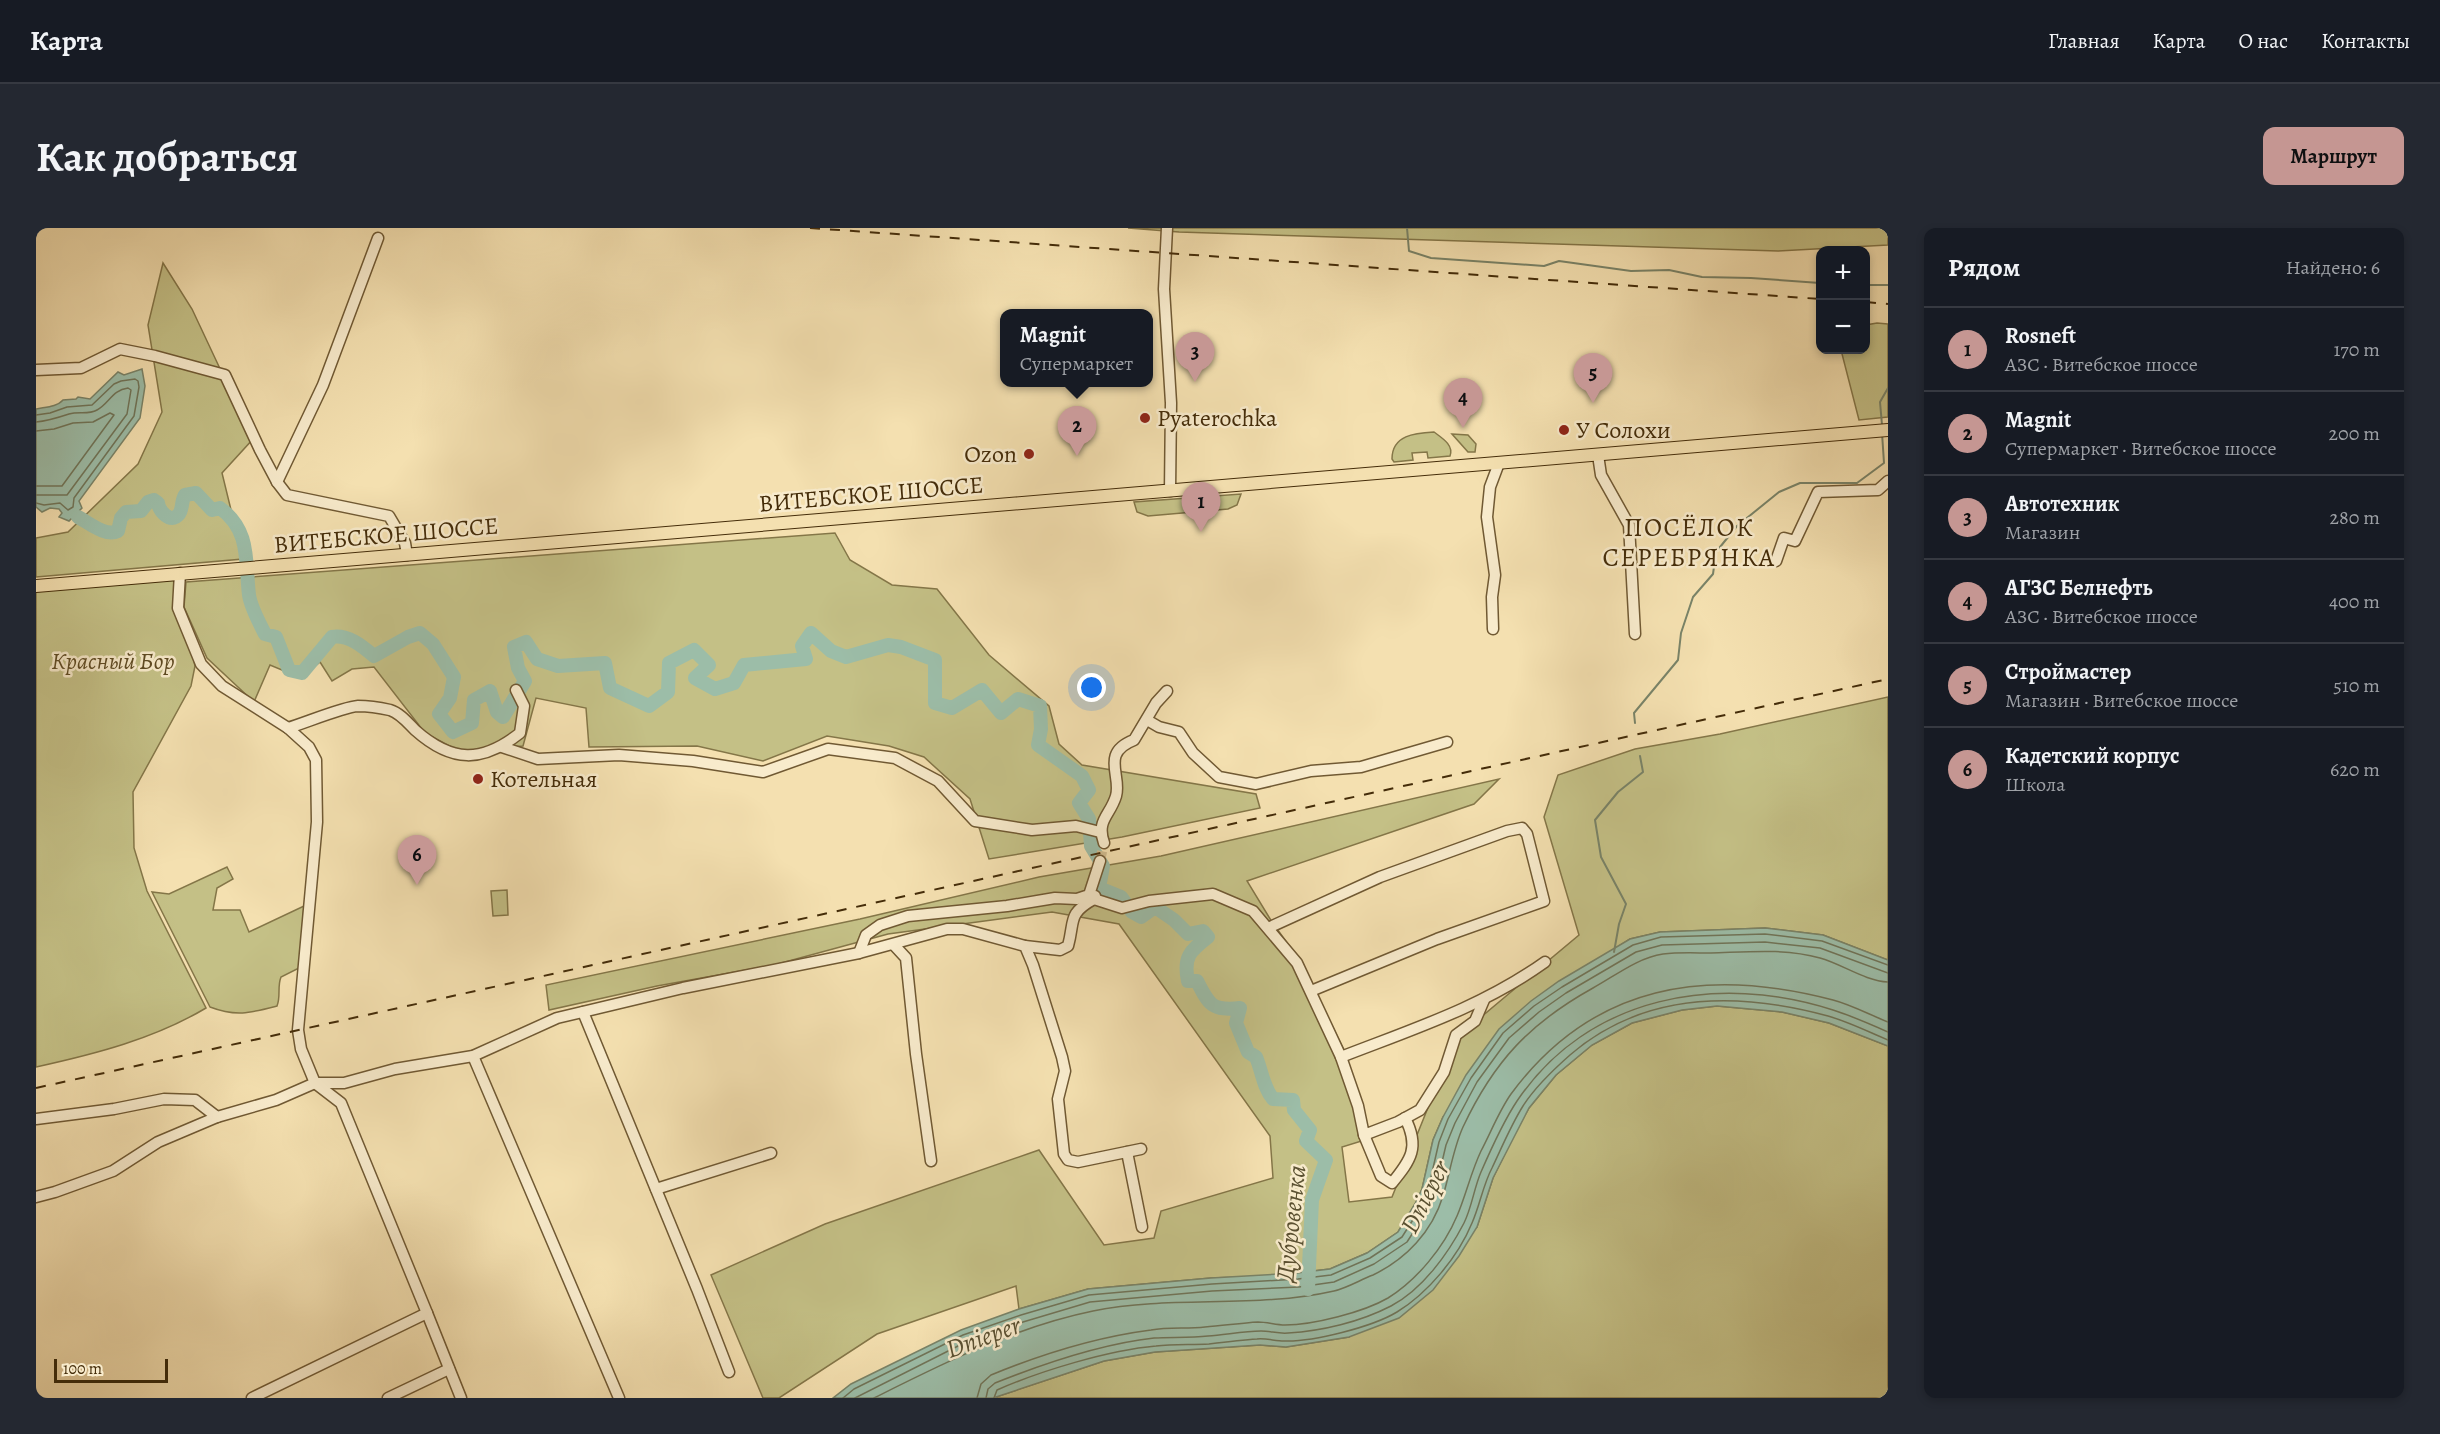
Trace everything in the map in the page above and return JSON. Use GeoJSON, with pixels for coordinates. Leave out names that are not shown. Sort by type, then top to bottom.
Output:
{"type":"FeatureCollection","features":[{"type":"Feature","properties":{"kind":"main road","name":"ВИТЕБСКОЕ ШОССЕ"},"geometry":{"type":"LineString","coordinates":[[36,586],[1888,430]]}},
{"type":"Feature","properties":{"kind":"street"},"geometry":{"type":"LineString","coordinates":[[1167,228],[1164,289],[1171,403],[1170,491]]}},
{"type":"Feature","properties":{"kind":"street"},"geometry":{"type":"LineString","coordinates":[[277,482],[322,385],[378,238]]}},
{"type":"Feature","properties":{"kind":"street"},"geometry":{"type":"LineString","coordinates":[[36,370],[81,368],[120,349],[225,375],[260,450],[277,482],[287,495],[389,516],[405,543],[407,555]]}},
{"type":"Feature","properties":{"kind":"street"},"geometry":{"type":"LineString","coordinates":[[1598,455],[1601,475],[1629,525],[1635,634]]}},
{"type":"Feature","properties":{"kind":"street"},"geometry":{"type":"LineString","coordinates":[[1493,629],[1492,597],[1495,575],[1487,517],[1490,487],[1499,463]]}},
{"type":"Feature","properties":{"kind":"street"},"geometry":{"type":"LineString","coordinates":[[1776,561],[1784,538],[1795,541],[1818,492],[1878,490],[1888,481]]}},
{"type":"Feature","properties":{"kind":"street"},"geometry":{"type":"LineString","coordinates":[[180,573],[178,608],[201,664],[222,686],[288,728],[309,747],[316,760],[317,822],[298,1030],[301,1049],[315,1083],[341,1103],[460,1398]]}},
{"type":"Feature","properties":{"kind":"street"},"geometry":{"type":"LineString","coordinates":[[288,728],[357,706],[393,711],[416,731],[449,753],[465,756],[481,754],[502,747],[520,733],[524,706],[516,690]]}},
{"type":"Feature","properties":{"kind":"street"},"geometry":{"type":"LineString","coordinates":[[502,747],[538,759],[619,755],[693,761],[763,772],[828,750],[895,758],[938,781],[975,821],[1032,830],[1076,826],[1102,838],[1103,820],[1109,813],[1117,792],[1113,769],[1115,759],[1124,744],[1134,740],[1156,703],[1167,691]]}},
{"type":"Feature","properties":{"kind":"street"},"geometry":{"type":"LineString","coordinates":[[1147,720],[1159,727],[1179,732],[1193,753],[1219,777],[1256,784],[1311,771],[1361,767],[1447,742]]}},
{"type":"Feature","properties":{"kind":"street"},"geometry":{"type":"LineString","coordinates":[[1268,928],[1380,877],[1507,831],[1522,828],[1527,834],[1544,901],[1437,939],[1311,991]]}},
{"type":"Feature","properties":{"kind":"street"},"geometry":{"type":"LineString","coordinates":[[859,953],[866,935],[880,925],[908,916],[1007,906],[1055,898],[1077,899],[1089,895],[1100,861]]}},
{"type":"Feature","properties":{"kind":"street"},"geometry":{"type":"LineString","coordinates":[[36,1197],[113,1171],[158,1142],[218,1117],[276,1101],[315,1083],[345,1083],[395,1069],[472,1056],[557,1018],[683,988],[859,953],[947,929],[963,929],[1025,946],[1060,950],[1068,946],[1070,928],[1079,908],[1094,899],[1096,891],[1094,882]]}},
{"type":"Feature","properties":{"kind":"street"},"geometry":{"type":"LineString","coordinates":[[1094,899],[1122,908],[1149,901],[1213,894],[1253,911],[1297,963],[1341,1057],[1358,1106],[1364,1135],[1381,1176],[1392,1184],[1413,1154],[1412,1131],[1405,1118]]}},
{"type":"Feature","properties":{"kind":"street"},"geometry":{"type":"LineString","coordinates":[[894,945],[906,958],[916,1054],[931,1161]]}},
{"type":"Feature","properties":{"kind":"street"},"geometry":{"type":"LineString","coordinates":[[1025,946],[1034,965],[1065,1071],[1058,1100],[1064,1154],[1068,1160],[1078,1162],[1141,1149]]}},
{"type":"Feature","properties":{"kind":"street"},"geometry":{"type":"LineString","coordinates":[[1341,1057],[1484,1000],[1518,981],[1545,962]]}},
{"type":"Feature","properties":{"kind":"street"},"geometry":{"type":"LineString","coordinates":[[1364,1135],[1420,1110],[1444,1072],[1456,1035],[1475,1021],[1484,1000]]}},
{"type":"Feature","properties":{"kind":"street"},"geometry":{"type":"LineString","coordinates":[[583,1012],[729,1372]]}},
{"type":"Feature","properties":{"kind":"street"},"geometry":{"type":"LineString","coordinates":[[472,1056],[619,1398]]}},
{"type":"Feature","properties":{"kind":"street"},"geometry":{"type":"LineString","coordinates":[[36,1119],[164,1099],[195,1101],[218,1117]]}},
{"type":"Feature","properties":{"kind":"street"},"geometry":{"type":"LineString","coordinates":[[1127,1152],[1142,1227]]}},
{"type":"Feature","properties":{"kind":"street"},"geometry":{"type":"LineString","coordinates":[[656,1189],[771,1153]]}},
{"type":"Feature","properties":{"kind":"street"},"geometry":{"type":"LineString","coordinates":[[252,1398],[427,1313]]}},
{"type":"Feature","properties":{"kind":"street"},"geometry":{"type":"LineString","coordinates":[[388,1398],[449,1369]]}},
{"type":"Feature","properties":{"kind":"green space"},"geometry":{"type":"Polygon","coordinates":[[[1128,228],[1888,228],[1888,245],[1816,246],[1816,249],[1778,251],[1179,232],[1128,228]]]}},
{"type":"Feature","properties":{"kind":"green space","name":"Красный Бор"},"geometry":{"type":"Polygon","coordinates":[[[163,263],[192,309],[253,439],[222,473],[243,559],[36,577],[36,538],[68,532],[138,464],[162,412],[148,325],[163,263]]]}},
{"type":"Feature","properties":{"kind":"green space"},"geometry":{"type":"Polygon","coordinates":[[[1870,324],[1888,324],[1888,417],[1859,420],[1842,354],[1870,354],[1870,324]]]}},
{"type":"Feature","properties":{"kind":"green space"},"geometry":{"type":"Polygon","coordinates":[[[1434,432],[1449,445],[1450,456],[1428,458],[1427,452],[1412,453],[1413,460],[1394,462],[1393,451],[1400,440],[1419,433],[1434,432]]]}},
{"type":"Feature","properties":{"kind":"green space"},"geometry":{"type":"Polygon","coordinates":[[[1452,434],[1468,435],[1476,444],[1475,452],[1468,452],[1452,434]]]}},
{"type":"Feature","properties":{"kind":"green space"},"geometry":{"type":"Polygon","coordinates":[[[1241,494],[1237,505],[1228,509],[1148,516],[1137,512],[1134,502],[1241,494]]]}},
{"type":"Feature","properties":{"kind":"green space"},"geometry":{"type":"Polygon","coordinates":[[[835,533],[850,560],[892,585],[937,589],[989,655],[1049,706],[1059,744],[1082,765],[1256,794],[1260,808],[1122,837],[989,859],[970,799],[924,757],[889,746],[827,736],[763,761],[697,746],[589,747],[586,708],[536,698],[523,746],[459,751],[425,733],[374,667],[352,669],[332,681],[320,662],[301,678],[270,665],[254,702],[207,658],[184,607],[186,582],[835,533]]]}},
{"type":"Feature","properties":{"kind":"green space","name":"Красный Бор"},"geometry":{"type":"Polygon","coordinates":[[[177,577],[195,666],[191,686],[133,792],[134,848],[147,891],[206,1008],[145,1037],[102,1051],[36,1067],[36,590],[177,577]]]}},
{"type":"Feature","properties":{"kind":"green space"},"geometry":{"type":"Polygon","coordinates":[[[1888,697],[1888,960],[1823,935],[1765,928],[1660,932],[1630,939],[1605,955],[1443,1117],[1433,1140],[1422,1189],[1415,1204],[1398,1232],[1367,1253],[1330,1269],[1269,1276],[1211,1278],[1088,1289],[1019,1309],[1016,1286],[877,1334],[779,1398],[763,1398],[711,1275],[825,1224],[1039,1150],[1104,1245],[1154,1238],[1161,1211],[1273,1178],[1270,1136],[1119,924],[1052,912],[888,934],[774,965],[657,986],[549,1010],[546,985],[860,919],[1039,877],[1161,856],[1499,779],[1474,804],[1247,881],[1298,958],[1345,1052],[1368,1139],[1342,1147],[1349,1202],[1392,1197],[1456,1038],[1579,935],[1544,817],[1558,775],[1635,749],[1720,734],[1888,697]]]}},
{"type":"Feature","properties":{"kind":"green space"},"geometry":{"type":"Polygon","coordinates":[[[227,867],[233,879],[217,888],[213,910],[240,910],[249,932],[304,906],[299,968],[281,977],[277,1006],[243,1013],[210,1007],[152,892],[169,894],[227,867]]]}},
{"type":"Feature","properties":{"kind":"green space"},"geometry":{"type":"Polygon","coordinates":[[[507,890],[508,915],[493,916],[491,891],[507,890]]]}},
{"type":"Feature","properties":{"kind":"green space"},"geometry":{"type":"Polygon","coordinates":[[[1717,1006],[1782,1012],[1829,1023],[1888,1046],[1888,1398],[993,1398],[1104,1361],[1155,1352],[1260,1345],[1286,1347],[1349,1337],[1477,1227],[1493,1178],[1515,1133],[1529,1108],[1556,1075],[1592,1045],[1632,1023],[1682,1010],[1717,1006]]]}},
{"type":"Feature","properties":{"kind":"water"},"geometry":{"type":"Polygon","coordinates":[[[142,369],[145,386],[140,418],[79,501],[82,508],[69,521],[59,517],[62,513],[59,509],[50,508],[42,512],[36,507],[36,409],[78,397],[90,399],[118,372],[124,375],[142,369]]]}},
{"type":"Feature","properties":{"kind":"water","name":"Dnieper"},"geometry":{"type":"Polygon","coordinates":[[[1765,928],[1823,935],[1888,960],[1888,1046],[1829,1023],[1782,1012],[1717,1006],[1682,1010],[1632,1023],[1592,1045],[1556,1075],[1529,1108],[1493,1178],[1477,1227],[1459,1256],[1433,1290],[1399,1318],[1349,1337],[1286,1347],[1260,1345],[1155,1352],[1104,1361],[993,1398],[833,1398],[851,1384],[961,1330],[1019,1309],[1088,1289],[1330,1269],[1367,1253],[1398,1232],[1422,1189],[1433,1140],[1466,1075],[1499,1029],[1531,1001],[1559,981],[1630,939],[1660,932],[1765,928]]]}},
{"type":"Feature","properties":{"kind":"waterway"},"geometry":{"type":"LineString","coordinates":[[1407,228],[1409,251],[1431,258],[1544,266],[1559,261],[1631,271],[1669,270],[1702,277],[1816,283]]}},
{"type":"Feature","properties":{"kind":"waterway"},"geometry":{"type":"LineString","coordinates":[[1870,285],[1888,285]]}},
{"type":"Feature","properties":{"kind":"waterway"},"geometry":{"type":"LineString","coordinates":[[1882,425],[1880,402],[1888,388]]}},
{"type":"Feature","properties":{"kind":"waterway"},"geometry":{"type":"LineString","coordinates":[[1635,723],[1634,713],[1678,660],[1681,633],[1693,597],[1713,574],[1716,552],[1737,526],[1779,492],[1800,483],[1857,483],[1884,463],[1882,433]]}},
{"type":"Feature","properties":{"kind":"waterway","name":"Дубровенка"},"geometry":{"type":"LineString","coordinates":[[78,517],[108,532],[118,531],[121,518],[126,512],[141,511],[148,502],[154,500],[166,515],[176,517],[180,512],[185,495],[196,493],[212,510],[220,508],[237,527],[245,547],[252,605],[265,634],[276,637],[289,670],[302,673],[332,637],[349,639],[374,656],[420,633],[433,644],[454,677],[450,698],[439,714],[453,732],[472,723],[474,700],[490,691],[497,712],[503,717],[525,681],[518,668],[514,647],[526,642],[537,659],[558,666],[605,663],[610,688],[649,706],[668,692],[669,663],[694,650],[709,665],[695,678],[715,689],[734,683],[744,665],[806,659],[802,646],[811,633],[831,651],[846,657],[888,645],[901,647],[935,660],[935,703],[952,708],[982,690],[1001,713],[1018,699],[1040,706],[1041,729],[1038,745],[1082,776],[1089,790],[1079,803],[1089,819],[1091,846],[1103,866],[1099,888],[1121,897],[1132,912],[1141,917],[1155,907],[1174,920],[1188,934],[1203,931],[1208,937],[1192,951],[1187,960],[1188,981],[1197,981],[1212,1005],[1231,1009],[1240,1008],[1236,1023],[1248,1052],[1256,1057],[1270,1094],[1273,1099],[1293,1100],[1294,1110],[1310,1130],[1306,1141],[1326,1160],[1312,1200],[1308,1289]]}},
{"type":"Feature","properties":{"kind":"waterway"},"geometry":{"type":"LineString","coordinates":[[1614,952],[1619,924],[1626,904],[1601,857],[1595,820],[1618,792],[1643,772],[1640,756]]}},
{"type":"Feature","properties":{"kind":"tunnel"},"geometry":{"type":"LineString","coordinates":[[1100,861],[1104,843]]}},
{"type":"Feature","properties":{"kind":"railway"},"geometry":{"type":"LineString","coordinates":[[810,228],[1816,299]]}},
{"type":"Feature","properties":{"kind":"railway"},"geometry":{"type":"LineString","coordinates":[[1870,302],[1888,304]]}},
{"type":"Feature","properties":{"kind":"railway"},"geometry":{"type":"LineString","coordinates":[[36,1088],[1888,679]]}},
{"type":"Feature","properties":{"kind":"place","name":"Автотехник"},"geometry":{"type":"Point","coordinates":[1195,382]}},
{"type":"Feature","properties":{"kind":"place","name":"Строймастер"},"geometry":{"type":"Point","coordinates":[1593,403]}},
{"type":"Feature","properties":{"kind":"place","name":"Pyaterochka"},"geometry":{"type":"Point","coordinates":[1145,418]}},
{"type":"Feature","properties":{"kind":"place","name":"АГЗС Белнефть"},"geometry":{"type":"Point","coordinates":[1463,428]}},
{"type":"Feature","properties":{"kind":"place","name":"У Солохи"},"geometry":{"type":"Point","coordinates":[1564,430]}},
{"type":"Feature","properties":{"kind":"place","name":"Ozon"},"geometry":{"type":"Point","coordinates":[1029,454]}},
{"type":"Feature","properties":{"kind":"place","name":"Magnit"},"geometry":{"type":"Point","coordinates":[1077,456]}},
{"type":"Feature","properties":{"kind":"place","name":"Rosneft"},"geometry":{"type":"Point","coordinates":[1201,532]}},
{"type":"Feature","properties":{"kind":"place","name":"Котельная"},"geometry":{"type":"Point","coordinates":[478,779]}},
{"type":"Feature","properties":{"kind":"place","name":"Кадетский корпус"},"geometry":{"type":"Point","coordinates":[417,885]}},
{"type":"Feature","properties":{"kind":"district","name":"ПОСЁЛОК СЕРЕБРЯНКА"},"geometry":{"type":"Point","coordinates":[1689,542]}}]}
